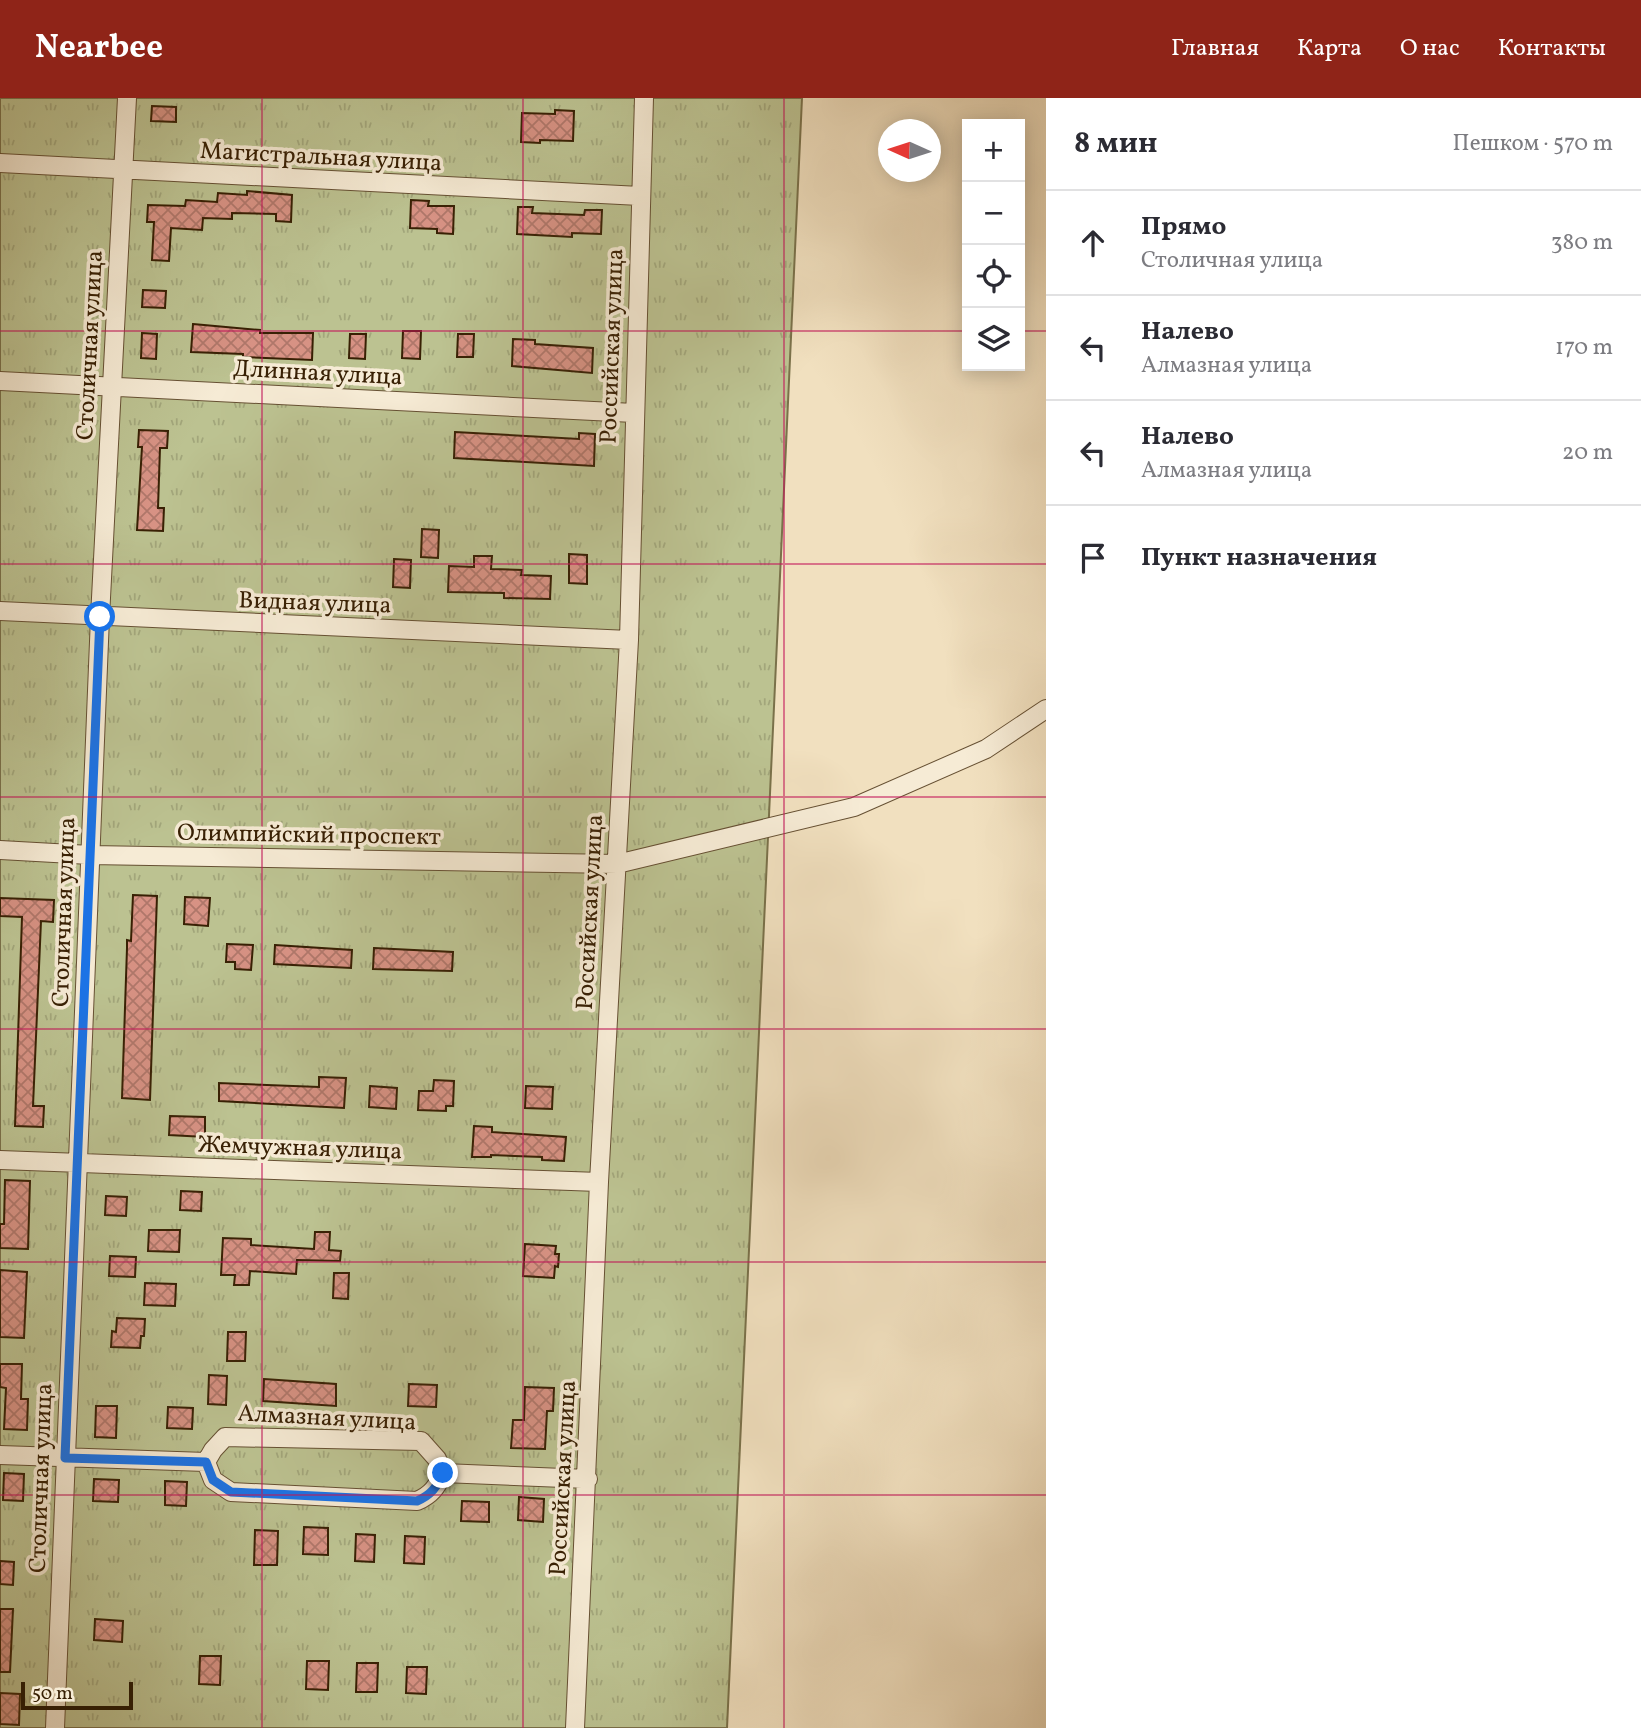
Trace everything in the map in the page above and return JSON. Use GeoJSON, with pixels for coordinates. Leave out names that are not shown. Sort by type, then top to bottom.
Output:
{"type":"FeatureCollection","features":[{"type":"Feature","properties":{"kind":"street","name":"Столичная улица"},"geometry":{"type":"LineString","coordinates":[[55,1728],[110,386],[127,98]]}},
{"type":"Feature","properties":{"kind":"street","name":"Российская улица"},"geometry":{"type":"LineString","coordinates":[[575,1728],[599,1182],[629,640],[644,98]]}},
{"type":"Feature","properties":{"kind":"street","name":"Магистральная улица"},"geometry":{"type":"LineString","coordinates":[[0,163],[640,196]]}},
{"type":"Feature","properties":{"kind":"street","name":"Длинная улица"},"geometry":{"type":"LineString","coordinates":[[0,381],[634,413]]}},
{"type":"Feature","properties":{"kind":"street","name":"Видная улица"},"geometry":{"type":"LineString","coordinates":[[0,611],[629,640]]}},
{"type":"Feature","properties":{"kind":"street","name":"Олимпийский проспект"},"geometry":{"type":"LineString","coordinates":[[0,850],[90,855],[617,864],[854,807],[986,748],[1046,709]]}},
{"type":"Feature","properties":{"kind":"street","name":"Жемчужная улица"},"geometry":{"type":"LineString","coordinates":[[0,1160],[599,1182]]}},
{"type":"Feature","properties":{"kind":"street","name":"Алмазная улица"},"geometry":{"type":"LineString","coordinates":[[206,1462],[225,1437],[421,1441],[438,1459],[443,1473]]}},
{"type":"Feature","properties":{"kind":"street"},"geometry":{"type":"LineString","coordinates":[[0,1455],[206,1462],[213,1480],[231,1492],[390,1500],[417,1501],[428,1496],[443,1473],[587,1479]]}},
{"type":"Feature","properties":{"kind":"green space"},"geometry":{"type":"Polygon","coordinates":[[[0,98],[802,98],[727,1728],[0,1728],[0,98]]]}},
{"type":"Feature","properties":{"kind":"building"},"geometry":{"type":"Polygon","coordinates":[[[152,106],[176,107],[176,122],[151,121],[152,106]]]}},
{"type":"Feature","properties":{"kind":"building"},"geometry":{"type":"Polygon","coordinates":[[[555,110],[574,111],[573,141],[521,142],[522,113],[555,114],[555,110]]]}},
{"type":"Feature","properties":{"kind":"building"},"geometry":{"type":"Polygon","coordinates":[[[247,191],[292,195],[291,222],[276,221],[276,214],[232,213],[232,219],[203,218],[202,230],[171,228],[169,261],[152,260],[154,222],[147,222],[148,205],[185,206],[186,200],[217,202],[218,193],[247,195],[247,191]]]}},
{"type":"Feature","properties":{"kind":"building"},"geometry":{"type":"Polygon","coordinates":[[[411,200],[429,201],[428,206],[454,206],[453,234],[437,233],[437,229],[410,228],[411,200]]]}},
{"type":"Feature","properties":{"kind":"building"},"geometry":{"type":"Polygon","coordinates":[[[518,207],[533,207],[532,213],[584,215],[585,210],[602,210],[601,234],[572,233],[572,237],[517,234],[518,207]]]}},
{"type":"Feature","properties":{"kind":"building"},"geometry":{"type":"Polygon","coordinates":[[[143,290],[166,291],[165,308],[142,307],[143,290]]]}},
{"type":"Feature","properties":{"kind":"building"},"geometry":{"type":"Polygon","coordinates":[[[193,324],[260,330],[260,333],[313,333],[312,360],[191,352],[193,324]]]}},
{"type":"Feature","properties":{"kind":"building"},"geometry":{"type":"Polygon","coordinates":[[[403,331],[421,331],[420,359],[402,358],[403,331]]]}},
{"type":"Feature","properties":{"kind":"building"},"geometry":{"type":"Polygon","coordinates":[[[142,333],[157,334],[156,359],[141,358],[142,333]]]}},
{"type":"Feature","properties":{"kind":"building"},"geometry":{"type":"Polygon","coordinates":[[[350,334],[366,334],[365,359],[349,358],[350,334]]]}},
{"type":"Feature","properties":{"kind":"building"},"geometry":{"type":"Polygon","coordinates":[[[458,334],[474,334],[473,357],[457,357],[458,334]]]}},
{"type":"Feature","properties":{"kind":"building"},"geometry":{"type":"Polygon","coordinates":[[[513,339],[535,340],[535,344],[593,348],[592,373],[512,366],[513,339]]]}},
{"type":"Feature","properties":{"kind":"building"},"geometry":{"type":"Polygon","coordinates":[[[139,430],[168,431],[167,448],[160,448],[158,508],[164,508],[163,531],[137,530],[142,447],[138,447],[139,430]]]}},
{"type":"Feature","properties":{"kind":"building"},"geometry":{"type":"Polygon","coordinates":[[[455,432],[579,439],[579,433],[595,434],[594,466],[454,458],[455,432]]]}},
{"type":"Feature","properties":{"kind":"building"},"geometry":{"type":"Polygon","coordinates":[[[422,529],[439,530],[438,558],[421,557],[422,529]]]}},
{"type":"Feature","properties":{"kind":"building"},"geometry":{"type":"Polygon","coordinates":[[[569,554],[587,555],[587,584],[569,583],[569,554]]]}},
{"type":"Feature","properties":{"kind":"building"},"geometry":{"type":"Polygon","coordinates":[[[474,556],[492,556],[491,569],[522,570],[521,575],[551,576],[550,599],[504,598],[504,593],[448,592],[449,566],[474,567],[474,556]]]}},
{"type":"Feature","properties":{"kind":"building"},"geometry":{"type":"Polygon","coordinates":[[[394,559],[411,560],[410,588],[393,587],[394,559]]]}},
{"type":"Feature","properties":{"kind":"building"},"geometry":{"type":"Polygon","coordinates":[[[133,895],[157,896],[150,1100],[122,1098],[127,940],[131,941],[133,895]]]}},
{"type":"Feature","properties":{"kind":"building"},"geometry":{"type":"Polygon","coordinates":[[[185,897],[210,898],[208,926],[184,924],[185,897]]]}},
{"type":"Feature","properties":{"kind":"building"},"geometry":{"type":"Polygon","coordinates":[[[0,898],[54,900],[53,922],[41,921],[33,1106],[44,1106],[43,1127],[15,1126],[22,917],[0,916],[0,898]]]}},
{"type":"Feature","properties":{"kind":"building"},"geometry":{"type":"Polygon","coordinates":[[[227,944],[253,945],[251,970],[235,969],[235,962],[226,962],[227,944]]]}},
{"type":"Feature","properties":{"kind":"building"},"geometry":{"type":"Polygon","coordinates":[[[275,945],[352,950],[351,968],[274,964],[275,945]]]}},
{"type":"Feature","properties":{"kind":"building"},"geometry":{"type":"Polygon","coordinates":[[[374,948],[453,952],[452,971],[373,969],[374,948]]]}},
{"type":"Feature","properties":{"kind":"building"},"geometry":{"type":"Polygon","coordinates":[[[319,1077],[346,1078],[344,1108],[219,1101],[219,1083],[319,1087],[319,1077]]]}},
{"type":"Feature","properties":{"kind":"building"},"geometry":{"type":"Polygon","coordinates":[[[434,1080],[454,1081],[453,1106],[446,1106],[446,1111],[418,1110],[419,1091],[433,1091],[434,1080]]]}},
{"type":"Feature","properties":{"kind":"building"},"geometry":{"type":"Polygon","coordinates":[[[370,1086],[397,1088],[396,1109],[369,1107],[370,1086]]]}},
{"type":"Feature","properties":{"kind":"building"},"geometry":{"type":"Polygon","coordinates":[[[526,1086],[553,1087],[552,1109],[525,1108],[526,1086]]]}},
{"type":"Feature","properties":{"kind":"building"},"geometry":{"type":"Polygon","coordinates":[[[170,1116],[205,1117],[205,1137],[169,1135],[170,1116]]]}},
{"type":"Feature","properties":{"kind":"building"},"geometry":{"type":"Polygon","coordinates":[[[474,1126],[492,1127],[492,1132],[566,1137],[564,1161],[542,1160],[542,1157],[472,1157],[474,1126]]]}},
{"type":"Feature","properties":{"kind":"building"},"geometry":{"type":"Polygon","coordinates":[[[5,1180],[30,1181],[28,1249],[0,1248],[0,1224],[4,1224],[5,1180]]]}},
{"type":"Feature","properties":{"kind":"building"},"geometry":{"type":"Polygon","coordinates":[[[181,1191],[202,1192],[201,1211],[180,1210],[181,1191]]]}},
{"type":"Feature","properties":{"kind":"building"},"geometry":{"type":"Polygon","coordinates":[[[106,1196],[127,1197],[126,1216],[105,1215],[106,1196]]]}},
{"type":"Feature","properties":{"kind":"building"},"geometry":{"type":"Polygon","coordinates":[[[149,1230],[180,1230],[179,1252],[148,1251],[149,1230]]]}},
{"type":"Feature","properties":{"kind":"building"},"geometry":{"type":"Polygon","coordinates":[[[315,1232],[330,1232],[329,1250],[341,1251],[340,1261],[297,1260],[296,1274],[250,1271],[249,1285],[234,1285],[235,1275],[221,1275],[223,1238],[251,1239],[251,1245],[314,1249],[315,1232]]]}},
{"type":"Feature","properties":{"kind":"building"},"geometry":{"type":"Polygon","coordinates":[[[525,1244],[556,1246],[555,1254],[559,1254],[554,1278],[523,1276],[525,1244]]]}},
{"type":"Feature","properties":{"kind":"building"},"geometry":{"type":"Polygon","coordinates":[[[110,1256],[136,1257],[135,1277],[109,1276],[110,1256]]]}},
{"type":"Feature","properties":{"kind":"building"},"geometry":{"type":"Polygon","coordinates":[[[0,1270],[27,1272],[24,1338],[0,1337],[0,1270]]]}},
{"type":"Feature","properties":{"kind":"building"},"geometry":{"type":"Polygon","coordinates":[[[334,1273],[349,1273],[348,1299],[333,1298],[334,1273]]]}},
{"type":"Feature","properties":{"kind":"building"},"geometry":{"type":"Polygon","coordinates":[[[145,1283],[176,1284],[175,1306],[144,1305],[145,1283]]]}},
{"type":"Feature","properties":{"kind":"building"},"geometry":{"type":"Polygon","coordinates":[[[117,1318],[145,1319],[140,1348],[111,1347],[112,1331],[116,1332],[117,1318]]]}},
{"type":"Feature","properties":{"kind":"building"},"geometry":{"type":"Polygon","coordinates":[[[228,1332],[246,1332],[245,1361],[227,1361],[228,1332]]]}},
{"type":"Feature","properties":{"kind":"building"},"geometry":{"type":"Polygon","coordinates":[[[0,1364],[22,1364],[21,1399],[28,1399],[27,1430],[4,1429],[6,1388],[0,1387],[0,1364]]]}},
{"type":"Feature","properties":{"kind":"building"},"geometry":{"type":"Polygon","coordinates":[[[209,1375],[227,1376],[226,1405],[208,1404],[209,1375]]]}},
{"type":"Feature","properties":{"kind":"building"},"geometry":{"type":"Polygon","coordinates":[[[264,1379],[336,1384],[336,1406],[263,1401],[264,1379]]]}},
{"type":"Feature","properties":{"kind":"building"},"geometry":{"type":"Polygon","coordinates":[[[409,1384],[437,1385],[436,1407],[408,1406],[409,1384]]]}},
{"type":"Feature","properties":{"kind":"building"},"geometry":{"type":"Polygon","coordinates":[[[525,1387],[554,1388],[553,1411],[547,1411],[545,1449],[511,1448],[513,1420],[524,1420],[525,1387]]]}},
{"type":"Feature","properties":{"kind":"building"},"geometry":{"type":"Polygon","coordinates":[[[96,1406],[117,1406],[116,1438],[95,1437],[96,1406]]]}},
{"type":"Feature","properties":{"kind":"building"},"geometry":{"type":"Polygon","coordinates":[[[168,1407],[193,1408],[192,1429],[167,1428],[168,1407]]]}},
{"type":"Feature","properties":{"kind":"building"},"geometry":{"type":"Polygon","coordinates":[[[4,1473],[24,1474],[23,1501],[3,1500],[4,1473]]]}},
{"type":"Feature","properties":{"kind":"building"},"geometry":{"type":"Polygon","coordinates":[[[94,1479],[119,1480],[118,1502],[93,1501],[94,1479]]]}},
{"type":"Feature","properties":{"kind":"building"},"geometry":{"type":"Polygon","coordinates":[[[165,1481],[187,1482],[186,1506],[165,1505],[165,1481]]]}},
{"type":"Feature","properties":{"kind":"building"},"geometry":{"type":"Polygon","coordinates":[[[519,1497],[544,1499],[543,1522],[518,1520],[519,1497]]]}},
{"type":"Feature","properties":{"kind":"building"},"geometry":{"type":"Polygon","coordinates":[[[462,1501],[489,1502],[489,1522],[461,1521],[462,1501]]]}},
{"type":"Feature","properties":{"kind":"building"},"geometry":{"type":"Polygon","coordinates":[[[304,1527],[328,1528],[328,1555],[303,1554],[304,1527]]]}},
{"type":"Feature","properties":{"kind":"building"},"geometry":{"type":"Polygon","coordinates":[[[255,1530],[278,1531],[277,1565],[254,1565],[255,1530]]]}},
{"type":"Feature","properties":{"kind":"building"},"geometry":{"type":"Polygon","coordinates":[[[356,1534],[375,1535],[374,1562],[355,1561],[356,1534]]]}},
{"type":"Feature","properties":{"kind":"building"},"geometry":{"type":"Polygon","coordinates":[[[405,1536],[425,1537],[424,1564],[404,1563],[405,1536]]]}},
{"type":"Feature","properties":{"kind":"building"},"geometry":{"type":"Polygon","coordinates":[[[0,1561],[14,1562],[13,1585],[0,1584],[0,1561]]]}},
{"type":"Feature","properties":{"kind":"building"},"geometry":{"type":"Polygon","coordinates":[[[0,1609],[13,1609],[10,1672],[0,1672],[0,1609]]]}},
{"type":"Feature","properties":{"kind":"building"},"geometry":{"type":"Polygon","coordinates":[[[95,1619],[123,1621],[122,1642],[94,1640],[95,1619]]]}},
{"type":"Feature","properties":{"kind":"building"},"geometry":{"type":"Polygon","coordinates":[[[200,1656],[221,1656],[220,1685],[199,1684],[200,1656]]]}},
{"type":"Feature","properties":{"kind":"building"},"geometry":{"type":"Polygon","coordinates":[[[307,1661],[329,1661],[328,1690],[306,1689],[307,1661]]]}},
{"type":"Feature","properties":{"kind":"building"},"geometry":{"type":"Polygon","coordinates":[[[357,1663],[378,1663],[377,1692],[356,1692],[357,1663]]]}},
{"type":"Feature","properties":{"kind":"building"},"geometry":{"type":"Polygon","coordinates":[[[407,1667],[427,1667],[426,1694],[406,1693],[407,1667]]]}},
{"type":"Feature","properties":{"kind":"building"},"geometry":{"type":"Polygon","coordinates":[[[0,1693],[20,1694],[19,1725],[0,1724],[0,1693]]]}},
{"type":"Feature","properties":{"kind":"route"},"geometry":{"type":"LineString","coordinates":[[100,617],[65,1458],[206,1462],[213,1480],[231,1492],[417,1501],[428,1496],[443,1473]]}}]}
